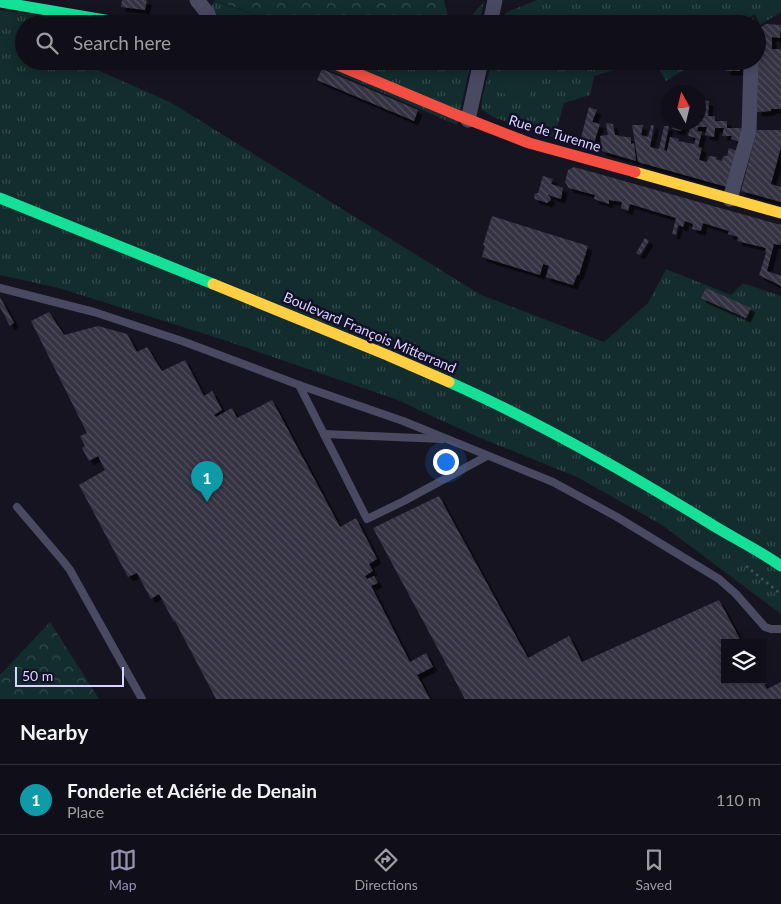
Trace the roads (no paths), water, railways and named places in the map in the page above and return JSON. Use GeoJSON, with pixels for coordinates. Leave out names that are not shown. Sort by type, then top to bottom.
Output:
{"type":"FeatureCollection","features":[{"type":"Feature","properties":{"kind":"main road"},"geometry":{"type":"LineString","coordinates":[[0,2],[76,15]]}},
{"type":"Feature","properties":{"kind":"main road","name":"Rue de Turenne"},"geometry":{"type":"LineString","coordinates":[[349,70],[468,120],[541,146],[781,213]]}},
{"type":"Feature","properties":{"kind":"main road","name":"Boulevard François Mitterrand"},"geometry":{"type":"LineString","coordinates":[[0,198],[457,385],[552,431],[608,462],[713,526],[763,553],[781,566]]}},
{"type":"Feature","properties":{"kind":"main road","name":"Boulevard François Mitterrand"},"geometry":{"type":"LineString","coordinates":[[713,526],[760,565]]}},
{"type":"Feature","properties":{"kind":"street"},"geometry":{"type":"LineString","coordinates":[[197,0],[208,15]]}},
{"type":"Feature","properties":{"kind":"street"},"geometry":{"type":"LineString","coordinates":[[492,15],[495,0]]}},
{"type":"Feature","properties":{"kind":"street"},"geometry":{"type":"LineString","coordinates":[[468,120],[479,70]]}},
{"type":"Feature","properties":{"kind":"street"},"geometry":{"type":"LineString","coordinates":[[730,199],[749,131],[751,70]]}},
{"type":"Feature","properties":{"kind":"lane"},"geometry":{"type":"LineString","coordinates":[[0,288],[94,312],[214,352],[397,419],[553,482],[617,516],[719,579],[736,594],[765,627],[781,630]]}},
{"type":"Feature","properties":{"kind":"lane"},"geometry":{"type":"LineString","coordinates":[[299,384],[367,519],[487,456]]}},
{"type":"Feature","properties":{"kind":"lane"},"geometry":{"type":"LineString","coordinates":[[324,434],[449,440]]}},
{"type":"Feature","properties":{"kind":"lane"},"geometry":{"type":"LineString","coordinates":[[17,508],[70,570],[142,699]]}},
{"type":"Feature","properties":{"kind":"place","name":"Fonderie et Aciérie de Denain"},"geometry":{"type":"Point","coordinates":[207,502]}}]}
